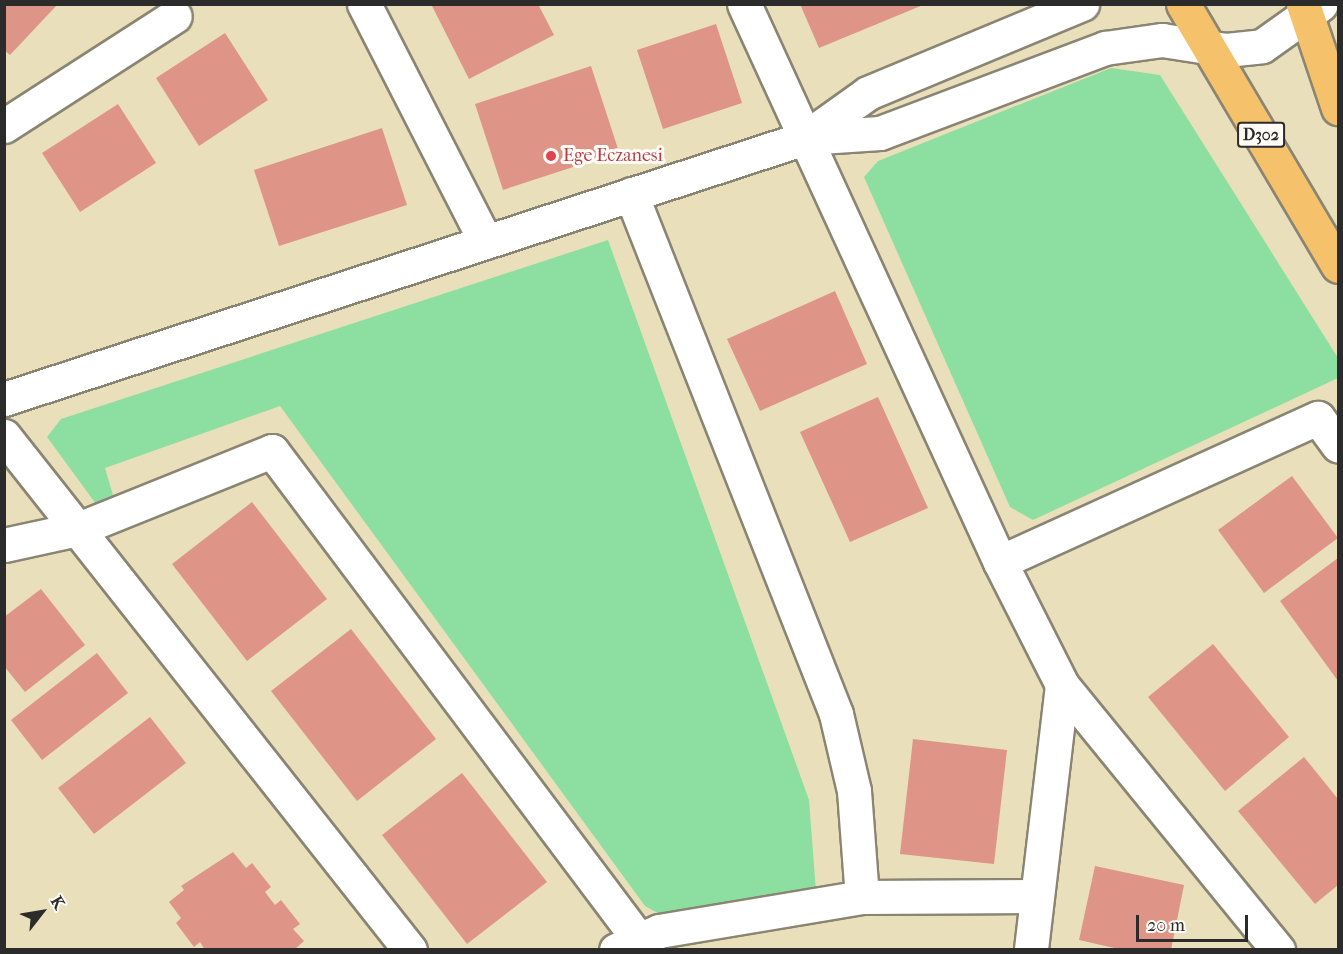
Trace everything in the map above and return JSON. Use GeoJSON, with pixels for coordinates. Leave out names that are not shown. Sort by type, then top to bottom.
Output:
{"type":"FeatureCollection","features":[{"type":"Feature","properties":{"kind":"highway","name":"D302"},"geometry":{"type":"LineString","coordinates":[[1183,4],[1338,266]]}},
{"type":"Feature","properties":{"kind":"highway"},"geometry":{"type":"LineString","coordinates":[[1310,8],[1338,108]]}},
{"type":"Feature","properties":{"kind":"street"},"geometry":{"type":"LineString","coordinates":[[364,4],[486,242]]}},
{"type":"Feature","properties":{"kind":"street"},"geometry":{"type":"LineString","coordinates":[[744,4],[1000,562],[1062,685],[1278,950]]}},
{"type":"Feature","properties":{"kind":"street"},"geometry":{"type":"LineString","coordinates":[[805,138],[868,93],[1082,4]]}},
{"type":"Feature","properties":{"kind":"street"},"geometry":{"type":"LineString","coordinates":[[4,126],[177,8]]}},
{"type":"Feature","properties":{"kind":"street"},"geometry":{"type":"LineString","coordinates":[[4,399],[805,138],[880,133],[1105,48],[1161,40],[1209,47],[1262,46],[1310,8]]}},
{"type":"Feature","properties":{"kind":"street"},"geometry":{"type":"LineString","coordinates":[[632,194],[836,714],[854,791],[862,897]]}},
{"type":"Feature","properties":{"kind":"street"},"geometry":{"type":"LineString","coordinates":[[1000,562],[1318,418],[1338,446]]}},
{"type":"Feature","properties":{"kind":"street"},"geometry":{"type":"LineString","coordinates":[[4,436],[410,950]]}},
{"type":"Feature","properties":{"kind":"street"},"geometry":{"type":"LineString","coordinates":[[4,545],[78,529],[272,451],[628,945],[659,931],[862,897],[1037,896]]}},
{"type":"Feature","properties":{"kind":"street"},"geometry":{"type":"LineString","coordinates":[[1031,950],[1062,685]]}},
{"type":"Feature","properties":{"kind":"green space"},"geometry":{"type":"Polygon","coordinates":[[[1111,68],[1160,75],[1338,358],[1338,378],[1033,520],[1010,507],[864,177],[878,161],[1111,68]]]}},
{"type":"Feature","properties":{"kind":"green space"},"geometry":{"type":"Polygon","coordinates":[[[608,240],[809,800],[816,892],[667,918],[645,906],[280,406],[105,468],[115,502],[99,508],[47,437],[61,419],[608,240]]]}},
{"type":"Feature","properties":{"kind":"building"},"geometry":{"type":"Polygon","coordinates":[[[4,4],[58,4],[10,55],[4,50],[4,4]]]}},
{"type":"Feature","properties":{"kind":"building"},"geometry":{"type":"Polygon","coordinates":[[[431,4],[538,4],[554,35],[469,79],[431,4]]]}},
{"type":"Feature","properties":{"kind":"building"},"geometry":{"type":"Polygon","coordinates":[[[800,4],[923,4],[923,5],[819,48],[800,4]]]}},
{"type":"Feature","properties":{"kind":"building"},"geometry":{"type":"Polygon","coordinates":[[[716,24],[742,103],[663,129],[637,50],[716,24]]]}},
{"type":"Feature","properties":{"kind":"building"},"geometry":{"type":"Polygon","coordinates":[[[225,33],[268,100],[199,146],[156,78],[225,33]]]}},
{"type":"Feature","properties":{"kind":"building"},"geometry":{"type":"Polygon","coordinates":[[[591,66],[619,152],[503,190],[475,104],[591,66]]]}},
{"type":"Feature","properties":{"kind":"building"},"geometry":{"type":"Polygon","coordinates":[[[118,104],[156,163],[80,212],[42,153],[118,104]]]}},
{"type":"Feature","properties":{"kind":"building"},"geometry":{"type":"Polygon","coordinates":[[[382,128],[407,205],[279,246],[254,170],[382,128]]]}},
{"type":"Feature","properties":{"kind":"building"},"geometry":{"type":"Polygon","coordinates":[[[835,291],[867,364],[760,411],[727,339],[835,291]]]}},
{"type":"Feature","properties":{"kind":"building"},"geometry":{"type":"Polygon","coordinates":[[[878,397],[928,508],[850,542],[800,432],[878,397]]]}},
{"type":"Feature","properties":{"kind":"building"},"geometry":{"type":"Polygon","coordinates":[[[1292,476],[1338,538],[1264,593],[1218,530],[1292,476]]]}},
{"type":"Feature","properties":{"kind":"building"},"geometry":{"type":"Polygon","coordinates":[[[252,502],[327,599],[247,661],[172,564],[252,502]]]}},
{"type":"Feature","properties":{"kind":"building"},"geometry":{"type":"Polygon","coordinates":[[[1338,558],[1338,681],[1280,601],[1338,558]]]}},
{"type":"Feature","properties":{"kind":"building"},"geometry":{"type":"Polygon","coordinates":[[[41,589],[85,645],[25,692],[4,666],[4,617],[41,589]]]}},
{"type":"Feature","properties":{"kind":"building"},"geometry":{"type":"Polygon","coordinates":[[[351,629],[436,739],[357,801],[271,691],[351,629]]]}},
{"type":"Feature","properties":{"kind":"building"},"geometry":{"type":"Polygon","coordinates":[[[1213,644],[1289,737],[1225,791],[1148,697],[1213,644]]]}},
{"type":"Feature","properties":{"kind":"building"},"geometry":{"type":"Polygon","coordinates":[[[97,653],[128,693],[42,760],[11,720],[97,653]]]}},
{"type":"Feature","properties":{"kind":"building"},"geometry":{"type":"Polygon","coordinates":[[[150,717],[186,763],[94,834],[58,788],[150,717]]]}},
{"type":"Feature","properties":{"kind":"building"},"geometry":{"type":"Polygon","coordinates":[[[913,739],[1007,750],[994,864],[900,854],[913,739]]]}},
{"type":"Feature","properties":{"kind":"building"},"geometry":{"type":"Polygon","coordinates":[[[1304,757],[1338,799],[1338,885],[1315,904],[1238,811],[1304,757]]]}},
{"type":"Feature","properties":{"kind":"building"},"geometry":{"type":"Polygon","coordinates":[[[462,773],[547,882],[467,944],[382,835],[462,773]]]}},
{"type":"Feature","properties":{"kind":"building"},"geometry":{"type":"Polygon","coordinates":[[[233,852],[246,868],[252,863],[271,887],[265,892],[275,905],[281,900],[300,924],[293,929],[304,941],[294,950],[205,950],[200,942],[194,947],[176,923],[181,918],[169,902],[184,890],[181,886],[233,852]]]}},
{"type":"Feature","properties":{"kind":"building"},"geometry":{"type":"Polygon","coordinates":[[[1095,866],[1184,885],[1171,950],[1123,950],[1079,940],[1095,866]]]}},
{"type":"Feature","properties":{"kind":"place","name":"Ege Eczanesi"},"geometry":{"type":"Point","coordinates":[551,156]}}]}
